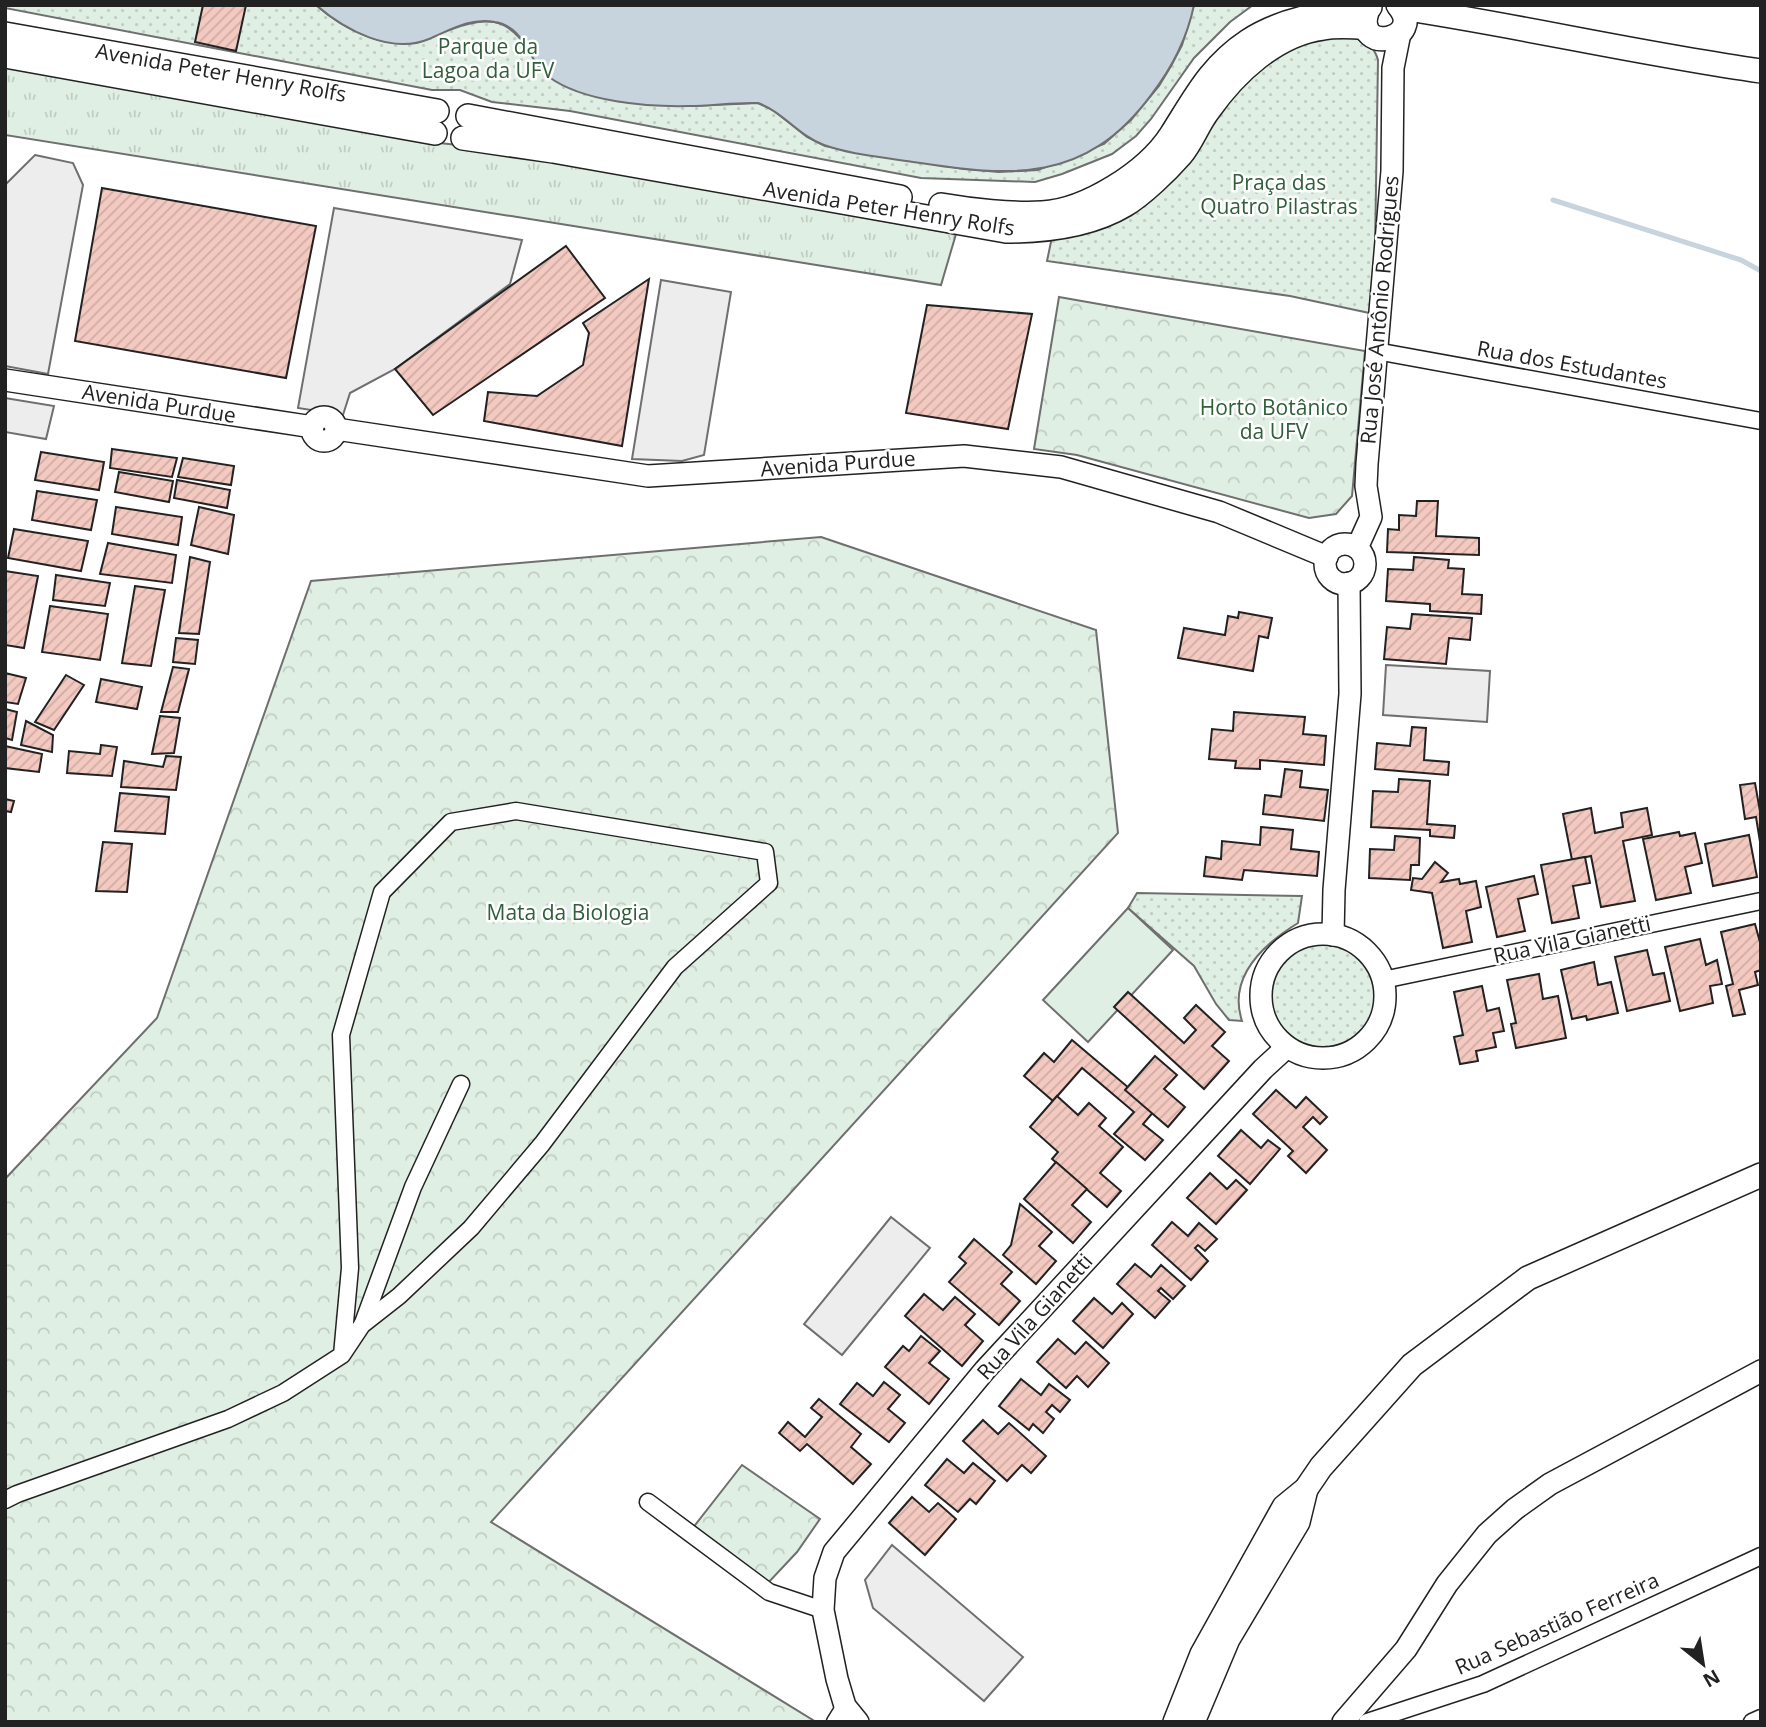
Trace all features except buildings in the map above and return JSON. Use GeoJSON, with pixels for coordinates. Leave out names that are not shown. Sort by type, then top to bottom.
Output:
{"type":"FeatureCollection","features":[{"type":"Feature","properties":{"kind":"main road","name":"Avenida Peter Henry Rolfs"},"geometry":{"type":"LineString","coordinates":[[468,116],[956,208],[1043,214],[1079,205],[1112,188],[1144,166],[1170,138],[1209,74],[1246,42],[1273,26],[1314,14],[1387,18],[1457,17],[1761,71]]}},
{"type":"Feature","properties":{"kind":"main road","name":"Avenida Peter Henry Rolfs"},"geometry":{"type":"LineString","coordinates":[[463,138],[552,151],[1006,231],[1043,231],[1083,222],[1126,205],[1181,154],[1209,109],[1238,75],[1263,53],[1294,36],[1323,27],[1387,18]]}},
{"type":"Feature","properties":{"kind":"main road","name":"Avenida Peter Henry Rolfs"},"geometry":{"type":"LineString","coordinates":[[5,34],[436,122]]}},
{"type":"Feature","properties":{"kind":"main road","name":"Avenida Peter Henry Rolfs"},"geometry":{"type":"LineString","coordinates":[[5,56],[436,122]]}},
{"type":"Feature","properties":{"kind":"main road"},"geometry":{"type":"LineString","coordinates":[[442,107],[460,107],[468,116],[469,128],[463,138],[451,142],[439,138],[436,122],[442,107]]}},
{"type":"Feature","properties":{"kind":"main road"},"geometry":{"type":"LineString","coordinates":[[1175,1722],[1202,1654],[1284,1507],[1306,1489],[1321,1467],[1412,1365],[1528,1278],[1761,1175]]}},
{"type":"Feature","properties":{"kind":"main road"},"geometry":{"type":"LineString","coordinates":[[1193,1722],[1228,1639],[1298,1522],[1306,1489]]}},
{"type":"Feature","properties":{"kind":"street","name":"Rua José Antônio Rodrigues"},"geometry":{"type":"LineString","coordinates":[[1357,548],[1371,517],[1366,486],[1392,171],[1393,68],[1387,18]]}},
{"type":"Feature","properties":{"kind":"street","name":"Rua dos Estudantes"},"geometry":{"type":"LineString","coordinates":[[1376,351],[1761,421]]}},
{"type":"Feature","properties":{"kind":"street","name":"Avenida Purdue"},"geometry":{"type":"LineString","coordinates":[[5,380],[313,427],[316,438],[323,441],[331,439],[336,429],[648,476],[964,456],[1061,467],[1219,512],[1327,557]]}},
{"type":"Feature","properties":{"kind":"street"},"geometry":{"type":"LineString","coordinates":[[1340,545],[1357,548],[1364,559],[1364,572],[1349,583],[1332,579],[1326,569],[1327,557],[1340,545]]}},
{"type":"Feature","properties":{"kind":"street"},"geometry":{"type":"LineString","coordinates":[[1333,935],[1334,890],[1350,694],[1349,583]]}},
{"type":"Feature","properties":{"kind":"street"},"geometry":{"type":"LineString","coordinates":[[342,1354],[349,1268],[341,1035],[382,892],[451,822],[516,811],[765,852],[769,883],[675,967],[542,1144],[471,1228],[399,1296],[362,1325]]}},
{"type":"Feature","properties":{"kind":"street","name":"Rua Vila Gianetti"},"geometry":{"type":"LineString","coordinates":[[1383,980],[1761,901]]}},
{"type":"Feature","properties":{"kind":"street"},"geometry":{"type":"LineString","coordinates":[[1333,935],[1355,943],[1368,953],[1383,980],[1385,999],[1382,1017],[1373,1034],[1359,1048],[1342,1056],[1323,1059],[1304,1056],[1287,1047],[1273,1034],[1263,1016],[1260,996],[1264,976],[1273,959],[1287,945],[1305,937],[1333,935]]}},
{"type":"Feature","properties":{"kind":"street","name":"Rua Vila Gianetti"},"geometry":{"type":"LineString","coordinates":[[846,1717],[823,1609],[825,1578],[834,1552],[985,1370],[1287,1047]]}},
{"type":"Feature","properties":{"kind":"street"},"geometry":{"type":"LineString","coordinates":[[5,1500],[228,1419],[283,1393],[342,1354],[362,1325],[413,1187],[461,1084]]}},
{"type":"Feature","properties":{"kind":"street"},"geometry":{"type":"LineString","coordinates":[[1343,1722],[1406,1649],[1447,1584],[1487,1534],[1515,1509],[1550,1484],[1761,1371]]}},
{"type":"Feature","properties":{"kind":"street"},"geometry":{"type":"LineString","coordinates":[[648,1502],[769,1592],[823,1609]]}},
{"type":"Feature","properties":{"kind":"street","name":"Rua Sebastião Ferreira"},"geometry":{"type":"LineString","coordinates":[[1367,1722],[1483,1684],[1761,1556]]}},
{"type":"Feature","properties":{"kind":"street"},"geometry":{"type":"LineString","coordinates":[[1752,1722],[1761,1717]]}},
{"type":"Feature","properties":{"kind":"green space","name":"Parque da Lagoa da UFV"},"geometry":{"type":"Polygon","coordinates":[[[5,5],[316,5],[337,21],[362,34],[374,39],[401,43],[419,42],[465,25],[490,21],[501,24],[519,37],[536,62],[690,106],[758,103],[773,110],[807,137],[825,146],[964,169],[999,172],[1038,170],[1104,144],[1131,120],[1159,86],[1182,45],[1194,5],[1253,5],[1230,22],[1194,58],[1136,136],[1112,154],[1035,182],[921,178],[570,111],[492,102],[460,90],[432,90],[5,8],[5,5]]]}},
{"type":"Feature","properties":{"kind":"green space","name":"Praça das Quatro Pilastras"},"geometry":{"type":"Polygon","coordinates":[[[1315,37],[1361,40],[1374,51],[1378,60],[1374,314],[1290,296],[1047,261],[1052,237],[1278,52],[1315,37]]]}},
{"type":"Feature","properties":{"kind":"green space"},"geometry":{"type":"Polygon","coordinates":[[[5,66],[411,140],[458,145],[956,234],[941,285],[5,135],[5,66]]]}},
{"type":"Feature","properties":{"kind":"green space","name":"Horto Botânico da UFV"},"geometry":{"type":"Polygon","coordinates":[[[1059,297],[1365,351],[1352,496],[1336,514],[1309,518],[1077,455],[1034,449],[1059,297]]]}},
{"type":"Feature","properties":{"kind":"green space","name":"Mata da Biologia"},"geometry":{"type":"Polygon","coordinates":[[[821,537],[1096,630],[1118,833],[491,1522],[816,1722],[5,1722],[5,1179],[157,1018],[311,581],[821,537]]]}},
{"type":"Feature","properties":{"kind":"green space"},"geometry":{"type":"Polygon","coordinates":[[[1137,893],[1302,896],[1298,923],[1261,951],[1244,976],[1239,1005],[1242,1021],[1229,1020],[1216,1004],[1194,966],[1128,908],[1137,893]]]}},
{"type":"Feature","properties":{"kind":"green space"},"geometry":{"type":"Polygon","coordinates":[[[1128,908],[1173,950],[1088,1042],[1043,1000],[1128,908]]]}},
{"type":"Feature","properties":{"kind":"green space"},"geometry":{"type":"Polygon","coordinates":[[[1322,942],[1342,946],[1359,958],[1371,975],[1375,995],[1371,1015],[1359,1032],[1342,1044],[1322,1048],[1302,1044],[1285,1032],[1273,1015],[1269,995],[1273,975],[1285,958],[1302,946],[1322,942]]]}},
{"type":"Feature","properties":{"kind":"green space"},"geometry":{"type":"Polygon","coordinates":[[[742,1465],[820,1519],[797,1552],[768,1583],[692,1529],[742,1465]]]}},
{"type":"Feature","properties":{"kind":"shaded area"},"geometry":{"type":"Polygon","coordinates":[[[316,5],[1194,5],[1183,41],[1172,64],[1151,95],[1126,124],[1100,145],[1073,159],[1044,168],[1014,171],[949,167],[835,148],[815,141],[758,103],[698,106],[636,104],[579,92],[549,77],[520,37],[505,25],[495,22],[478,21],[461,25],[429,39],[399,44],[384,42],[354,31],[316,5]]]}},
{"type":"Feature","properties":{"kind":"shaded area"},"geometry":{"type":"Polygon","coordinates":[[[35,155],[73,163],[83,185],[48,374],[5,366],[5,185],[35,155]]]}},
{"type":"Feature","properties":{"kind":"shaded area"},"geometry":{"type":"Polygon","coordinates":[[[334,208],[522,240],[510,284],[395,369],[350,393],[343,415],[298,408],[334,208]]]}},
{"type":"Feature","properties":{"kind":"shaded area"},"geometry":{"type":"Polygon","coordinates":[[[661,280],[731,292],[704,455],[682,461],[632,459],[661,280]]]}},
{"type":"Feature","properties":{"kind":"shaded area"},"geometry":{"type":"Polygon","coordinates":[[[5,398],[54,406],[46,439],[5,432],[5,398]]]}},
{"type":"Feature","properties":{"kind":"shaded area"},"geometry":{"type":"Polygon","coordinates":[[[1386,665],[1490,671],[1487,722],[1383,715],[1386,665]]]}},
{"type":"Feature","properties":{"kind":"shaded area"},"geometry":{"type":"Polygon","coordinates":[[[891,1217],[930,1248],[842,1355],[804,1324],[891,1217]]]}},
{"type":"Feature","properties":{"kind":"shaded area"},"geometry":{"type":"Polygon","coordinates":[[[892,1545],[1023,1657],[984,1701],[873,1608],[865,1580],[892,1545]]]}},
{"type":"Feature","properties":{"kind":"waterway"},"geometry":{"type":"LineString","coordinates":[[1553,200],[1741,260],[1761,271]]}}]}
